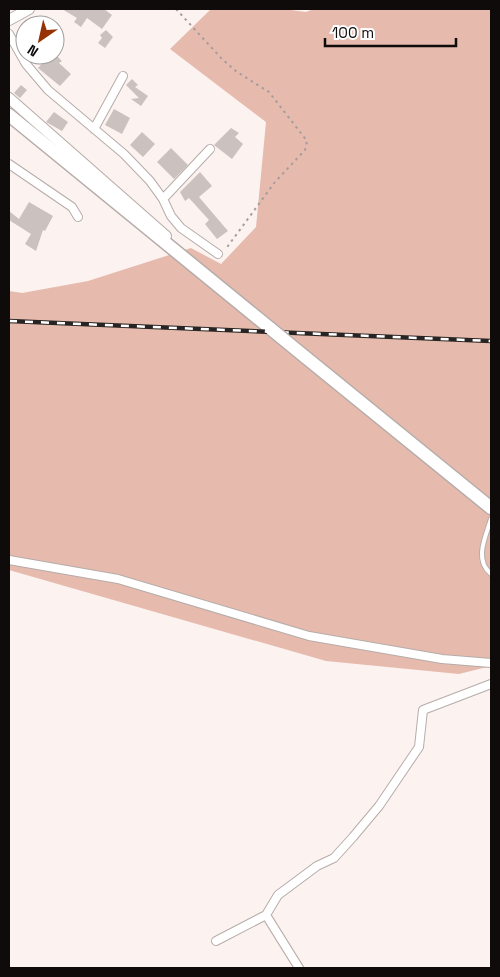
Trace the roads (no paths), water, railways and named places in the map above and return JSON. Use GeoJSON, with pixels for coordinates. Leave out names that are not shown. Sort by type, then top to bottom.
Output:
{"type":"FeatureCollection","features":[{"type":"Feature","properties":{"kind":"highway"},"geometry":{"type":"LineString","coordinates":[[9,115],[491,508]]}},
{"type":"Feature","properties":{"kind":"street"},"geometry":{"type":"LineString","coordinates":[[9,20],[29,9]]}},
{"type":"Feature","properties":{"kind":"street"},"geometry":{"type":"LineString","coordinates":[[9,34],[26,64],[43,84],[124,154],[164,199],[171,216],[181,228],[218,254]]}},
{"type":"Feature","properties":{"kind":"street"},"geometry":{"type":"LineString","coordinates":[[94,129],[124,76]]}},
{"type":"Feature","properties":{"kind":"street"},"geometry":{"type":"LineString","coordinates":[[9,98],[172,241],[198,268]]}},
{"type":"Feature","properties":{"kind":"street"},"geometry":{"type":"LineString","coordinates":[[164,199],[210,149]]}},
{"type":"Feature","properties":{"kind":"street"},"geometry":{"type":"LineString","coordinates":[[9,164],[72,207],[78,217]]}},
{"type":"Feature","properties":{"kind":"street"},"geometry":{"type":"LineString","coordinates":[[9,560],[118,579],[309,636],[442,659],[491,663]]}},
{"type":"Feature","properties":{"kind":"street"},"geometry":{"type":"LineString","coordinates":[[216,941],[266,915],[278,895],[317,866],[334,858],[379,806],[418,747],[423,710],[491,684]]}},
{"type":"Feature","properties":{"kind":"street"},"geometry":{"type":"LineString","coordinates":[[266,915],[299,968]]}},
{"type":"Feature","properties":{"kind":"lane"},"geometry":{"type":"LineString","coordinates":[[491,520],[481,551],[484,567],[491,574]]}},
{"type":"Feature","properties":{"kind":"railway"},"geometry":{"type":"LineString","coordinates":[[9,321],[491,341]]}}]}
